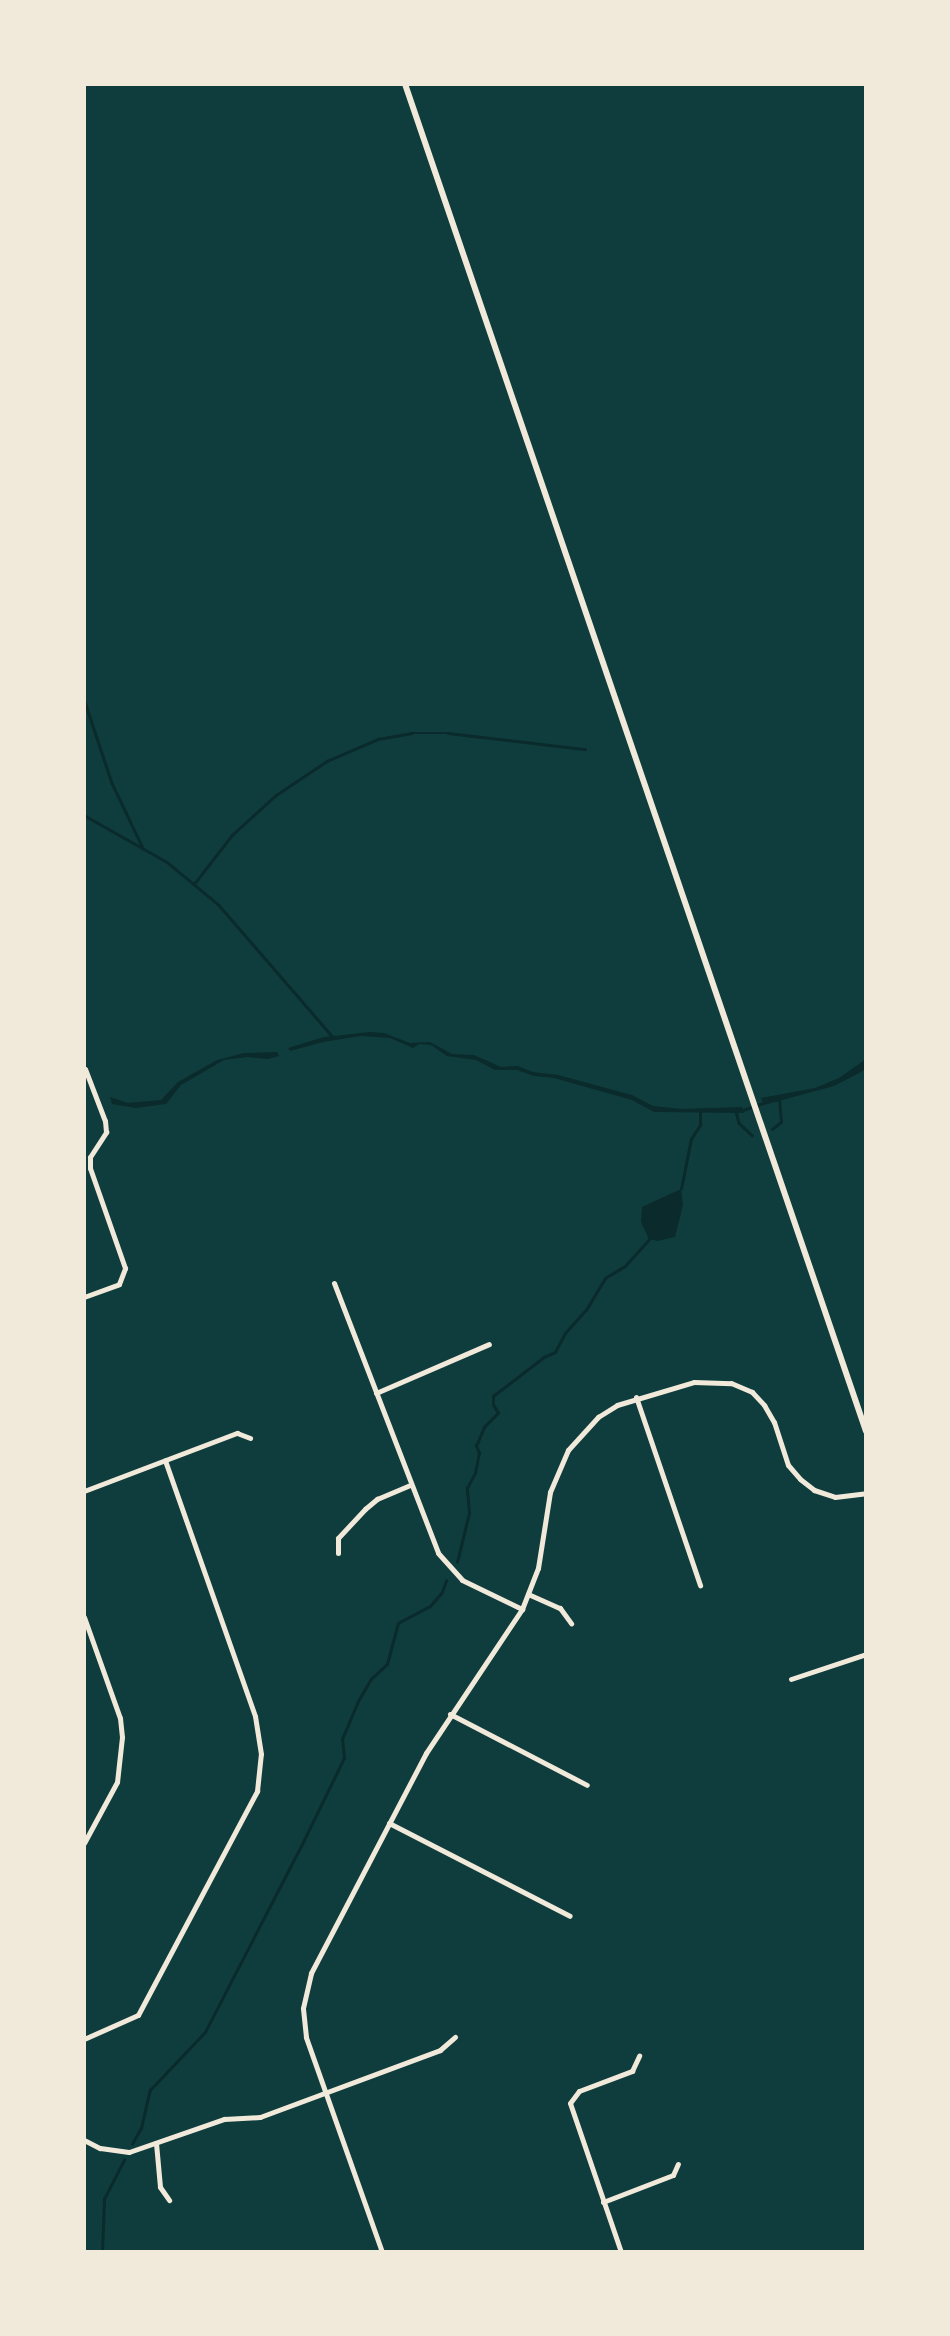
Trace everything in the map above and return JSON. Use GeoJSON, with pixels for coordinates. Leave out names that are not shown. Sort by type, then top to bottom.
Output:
{"type":"FeatureCollection","features":[{"type":"Feature","properties":{"kind":"street"},"geometry":{"type":"LineString","coordinates":[[405,84],[866,1431]]}},
{"type":"Feature","properties":{"kind":"street"},"geometry":{"type":"LineString","coordinates":[[84,1297],[119,1284],[125,1268],[90,1168],[90,1157],[106,1132],[105,1121],[86,1069]]}},
{"type":"Feature","properties":{"kind":"street"},"geometry":{"type":"LineString","coordinates":[[334,1283],[438,1553],[449,1569],[462,1580],[522,1609]]}},
{"type":"Feature","properties":{"kind":"street"},"geometry":{"type":"LineString","coordinates":[[376,1394],[489,1345]]}},
{"type":"Feature","properties":{"kind":"street"},"geometry":{"type":"LineString","coordinates":[[382,2252],[326,2094],[304,2022],[311,1973],[389,1823],[450,1714],[522,1609],[545,1540],[550,1492],[568,1450],[598,1417],[636,1397],[694,1382],[731,1383],[752,1392],[774,1422],[788,1465],[800,1479],[814,1490],[835,1497],[866,1493]]}},
{"type":"Feature","properties":{"kind":"street"},"geometry":{"type":"LineString","coordinates":[[636,1397],[700,1585]]}},
{"type":"Feature","properties":{"kind":"street"},"geometry":{"type":"LineString","coordinates":[[84,1491],[237,1433],[250,1438]]}},
{"type":"Feature","properties":{"kind":"street"},"geometry":{"type":"LineString","coordinates":[[84,2039],[138,2015],[257,1791],[261,1754],[255,1716],[165,1460]]}},
{"type":"Feature","properties":{"kind":"street"},"geometry":{"type":"LineString","coordinates":[[338,1553],[338,1538],[365,1509],[377,1499],[410,1485]]}},
{"type":"Feature","properties":{"kind":"street"},"geometry":{"type":"LineString","coordinates":[[528,1594],[560,1608],[571,1623]]}},
{"type":"Feature","properties":{"kind":"street"},"geometry":{"type":"LineString","coordinates":[[84,1618],[120,1718],[122,1737],[117,1782],[84,1843]]}},
{"type":"Feature","properties":{"kind":"street"},"geometry":{"type":"LineString","coordinates":[[790,1679],[866,1654]]}},
{"type":"Feature","properties":{"kind":"street"},"geometry":{"type":"LineString","coordinates":[[450,1714],[587,1784]]}},
{"type":"Feature","properties":{"kind":"street"},"geometry":{"type":"LineString","coordinates":[[389,1823],[570,1916]]}},
{"type":"Feature","properties":{"kind":"street"},"geometry":{"type":"LineString","coordinates":[[84,2140],[100,2148],[129,2152],[224,2119],[260,2117],[440,2050],[455,2037]]}},
{"type":"Feature","properties":{"kind":"street"},"geometry":{"type":"LineString","coordinates":[[621,2252],[570,2103],[579,2091],[632,2071],[639,2056]]}},
{"type":"Feature","properties":{"kind":"street"},"geometry":{"type":"LineString","coordinates":[[156,2143],[160,2187],[169,2200]]}},
{"type":"Feature","properties":{"kind":"street"},"geometry":{"type":"LineString","coordinates":[[603,2202],[673,2175],[678,2164]]}},
{"type":"Feature","properties":{"kind":"street"},"geometry":{"type":"LineString","coordinates":[[866,2200],[866,2207]]}},
{"type":"Feature","properties":{"kind":"water"},"geometry":{"type":"Polygon","coordinates":[[[384,1033],[410,1043],[430,1042],[452,1054],[474,1055],[501,1067],[518,1066],[533,1072],[558,1075],[632,1095],[653,1106],[682,1109],[742,1107],[744,1113],[654,1112],[632,1100],[554,1078],[534,1076],[517,1070],[495,1070],[476,1060],[447,1056],[431,1045],[419,1044],[413,1048],[390,1038],[361,1036],[290,1051],[288,1048],[324,1037],[384,1033]]]}},
{"type":"Feature","properties":{"kind":"water"},"geometry":{"type":"Polygon","coordinates":[[[277,1052],[279,1056],[268,1059],[247,1057],[224,1060],[181,1085],[166,1104],[136,1108],[112,1104],[110,1097],[128,1103],[161,1100],[178,1082],[217,1060],[244,1053],[277,1052]]]}},
{"type":"Feature","properties":{"kind":"water"},"geometry":{"type":"Polygon","coordinates":[[[866,1059],[866,1068],[834,1086],[764,1105],[761,1098],[815,1088],[839,1078],[866,1059]]]}},
{"type":"Feature","properties":{"kind":"water"},"geometry":{"type":"Polygon","coordinates":[[[681,1189],[683,1205],[675,1237],[658,1241],[649,1239],[641,1222],[642,1207],[681,1189]]]}},
{"type":"Feature","properties":{"kind":"waterway"},"geometry":{"type":"LineString","coordinates":[[84,699],[112,783],[143,848]]}},
{"type":"Feature","properties":{"kind":"waterway"},"geometry":{"type":"LineString","coordinates":[[194,884],[232,835],[276,795],[327,761],[378,739],[411,733],[448,733],[585,749]]}},
{"type":"Feature","properties":{"kind":"waterway"},"geometry":{"type":"LineString","coordinates":[[84,815],[167,862],[219,905],[332,1036]]}},
{"type":"Feature","properties":{"kind":"waterway"},"geometry":{"type":"LineString","coordinates":[[772,1129],[781,1122],[779,1099]]}},
{"type":"Feature","properties":{"kind":"waterway"},"geometry":{"type":"LineString","coordinates":[[740,1111],[763,1103]]}},
{"type":"Feature","properties":{"kind":"waterway"},"geometry":{"type":"LineString","coordinates":[[681,1189],[691,1139],[700,1125],[700,1111]]}},
{"type":"Feature","properties":{"kind":"waterway"},"geometry":{"type":"LineString","coordinates":[[736,1111],[739,1123],[752,1135]]}},
{"type":"Feature","properties":{"kind":"waterway"},"geometry":{"type":"LineString","coordinates":[[457,1562],[469,1513],[467,1488],[475,1473],[479,1453],[476,1446],[484,1427],[498,1413],[493,1405],[493,1396],[544,1357],[555,1352],[565,1333],[586,1310],[605,1278],[625,1266],[649,1239]]}},
{"type":"Feature","properties":{"kind":"waterway"},"geometry":{"type":"LineString","coordinates":[[132,2144],[141,2128],[150,2090],[205,2032],[303,1842],[344,1758],[342,1739],[357,1703],[371,1679],[387,1664],[398,1623],[430,1606],[442,1592],[446,1581]]}},
{"type":"Feature","properties":{"kind":"waterway"},"geometry":{"type":"LineString","coordinates":[[102,2251],[104,2199],[124,2160]]}}]}
